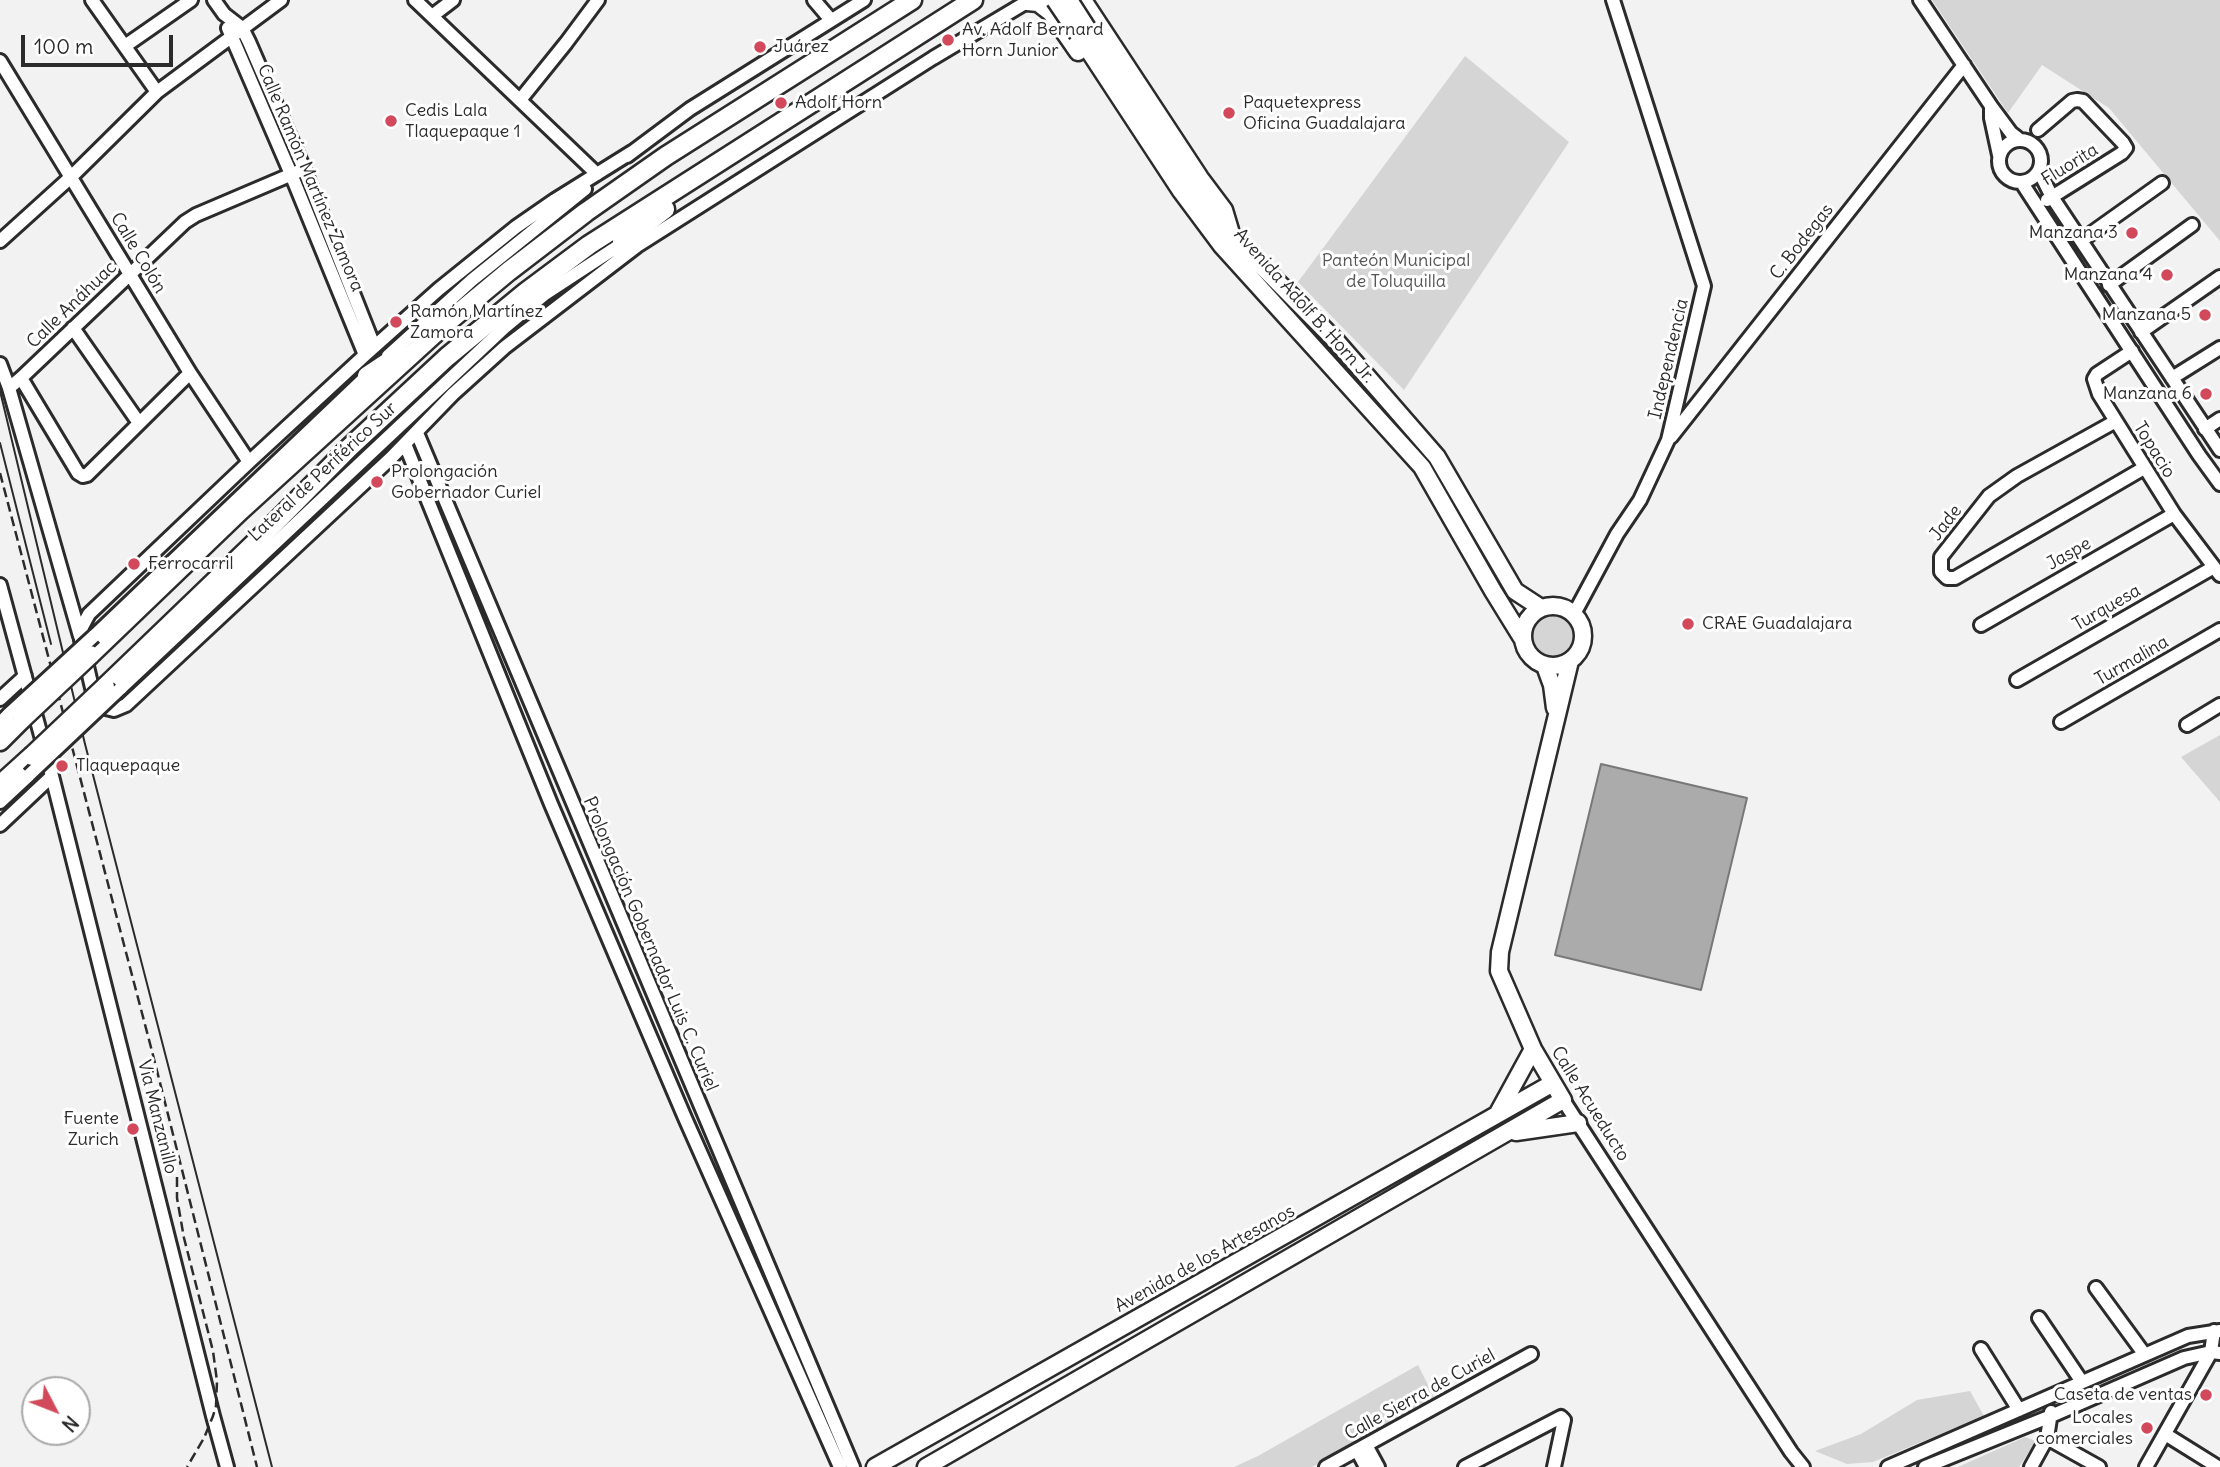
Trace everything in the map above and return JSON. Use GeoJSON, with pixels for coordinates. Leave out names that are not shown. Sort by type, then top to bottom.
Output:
{"type":"FeatureCollection","features":[{"type":"Feature","properties":{"kind":"highway"},"geometry":{"type":"LineString","coordinates":[[0,741],[10,719],[88,643],[241,510],[444,325],[509,271],[666,156],[912,0]]}},
{"type":"Feature","properties":{"kind":"highway"},"geometry":{"type":"LineString","coordinates":[[0,785],[113,688],[349,448],[461,345],[526,292],[589,245],[973,0]]}},
{"type":"Feature","properties":{"kind":"highway"},"geometry":{"type":"LineString","coordinates":[[622,242],[750,142]]}},
{"type":"Feature","properties":{"kind":"highway"},"geometry":{"type":"LineString","coordinates":[[367,376],[444,325]]}},
{"type":"Feature","properties":{"kind":"main road","name":"Avenida Adolf B. Horn Jr."},"geometry":{"type":"LineString","coordinates":[[1055,0],[1083,31],[1192,186],[1227,241],[1422,467],[1522,638]]}},
{"type":"Feature","properties":{"kind":"main road"},"geometry":{"type":"LineString","coordinates":[[1029,1],[1044,7],[1057,20],[1199,230],[1227,241],[1224,210],[1078,1],[1067,7],[1057,20]]}},
{"type":"Feature","properties":{"kind":"main road","name":"Avenida Adolf B. Horn Jr."},"geometry":{"type":"LineString","coordinates":[[1078,1],[1083,31]]}},
{"type":"Feature","properties":{"kind":"main road","name":"Avenida Adolf B. Horn Jr."},"geometry":{"type":"LineString","coordinates":[[1227,241],[1336,342],[1437,457],[1516,590],[1541,608]]}},
{"type":"Feature","properties":{"kind":"main road"},"geometry":{"type":"LineString","coordinates":[[1558,606],[1574,614],[1580,621],[1584,638],[1581,647],[1570,661],[1563,665],[1545,666],[1529,656],[1522,638],[1527,620],[1541,608],[1558,606]]}},
{"type":"Feature","properties":{"kind":"main road","name":"Calle Acueducto"},"geometry":{"type":"LineString","coordinates":[[1563,1100],[1533,1049],[1499,971],[1500,951],[1570,661]]}},
{"type":"Feature","properties":{"kind":"main road","name":"Calle Acueducto"},"geometry":{"type":"LineString","coordinates":[[1545,666],[1552,685],[1557,718]]}},
{"type":"Feature","properties":{"kind":"main road"},"geometry":{"type":"LineString","coordinates":[[1498,1113],[1533,1049]]}},
{"type":"Feature","properties":{"kind":"main road","name":"Avenida de los Artesanos"},"geometry":{"type":"LineString","coordinates":[[875,1467],[1553,1083]]}},
{"type":"Feature","properties":{"kind":"main road"},"geometry":{"type":"LineString","coordinates":[[926,1467],[1563,1100]]}},
{"type":"Feature","properties":{"kind":"main road"},"geometry":{"type":"LineString","coordinates":[[1507,1133],[1578,1123]]}},
{"type":"Feature","properties":{"kind":"main road"},"geometry":{"type":"LineString","coordinates":[[1368,1189],[1376,1208]]}},
{"type":"Feature","properties":{"kind":"main road"},"geometry":{"type":"LineString","coordinates":[[1258,1251],[1270,1270]]}},
{"type":"Feature","properties":{"kind":"street"},"geometry":{"type":"LineString","coordinates":[[92,0],[157,92]]}},
{"type":"Feature","properties":{"kind":"street"},"geometry":{"type":"LineString","coordinates":[[125,46],[191,0]]}},
{"type":"Feature","properties":{"kind":"street","name":"Calle Ramón Martínez Zamora"},"geometry":{"type":"LineString","coordinates":[[214,0],[224,14],[242,28],[304,169],[370,350]]}},
{"type":"Feature","properties":{"kind":"street"},"geometry":{"type":"LineString","coordinates":[[0,241],[72,176],[157,92],[281,0]]}},
{"type":"Feature","properties":{"kind":"street"},"geometry":{"type":"LineString","coordinates":[[415,0],[597,174]]}},
{"type":"Feature","properties":{"kind":"street"},"geometry":{"type":"LineString","coordinates":[[432,16],[453,0]]}},
{"type":"Feature","properties":{"kind":"street"},"geometry":{"type":"LineString","coordinates":[[520,100],[598,0]]}},
{"type":"Feature","properties":{"kind":"street"},"geometry":{"type":"LineString","coordinates":[[814,0],[831,20]]}},
{"type":"Feature","properties":{"kind":"street"},"geometry":{"type":"LineString","coordinates":[[88,643],[367,376],[472,280],[690,109],[864,0]]}},
{"type":"Feature","properties":{"kind":"street","name":"Independencia"},"geometry":{"type":"LineString","coordinates":[[1574,614],[1617,534],[1640,500],[1668,440],[1704,286],[1613,0]]}},
{"type":"Feature","properties":{"kind":"street"},"geometry":{"type":"LineString","coordinates":[[1920,0],[2011,133],[2034,145],[2039,152],[2039,171],[2032,179],[2022,183],[2011,181],[2003,175],[1999,165],[2000,155],[1991,118],[1991,106]]}},
{"type":"Feature","properties":{"kind":"street"},"geometry":{"type":"LineString","coordinates":[[0,364],[88,643],[95,701],[98,706],[114,710],[126,705],[505,347],[637,246],[933,58],[1029,1]]}},
{"type":"Feature","properties":{"kind":"street","name":"Calle Ramón Martínez Zamora"},"geometry":{"type":"LineString","coordinates":[[224,14],[230,36],[370,350]]}},
{"type":"Feature","properties":{"kind":"street","name":"Calle Colón"},"geometry":{"type":"LineString","coordinates":[[0,61],[190,373],[249,462]]}},
{"type":"Feature","properties":{"kind":"street","name":"C. Bodegas"},"geometry":{"type":"LineString","coordinates":[[1668,440],[1964,65]]}},
{"type":"Feature","properties":{"kind":"street","name":"Fluorita"},"geometry":{"type":"LineString","coordinates":[[2037,207],[2126,148],[2091,110],[2077,100],[2038,130]]}},
{"type":"Feature","properties":{"kind":"street"},"geometry":{"type":"LineString","coordinates":[[264,111],[276,105]]}},
{"type":"Feature","properties":{"kind":"street"},"geometry":{"type":"LineString","coordinates":[[2000,155],[2004,147],[2020,140]]}},
{"type":"Feature","properties":{"kind":"street"},"geometry":{"type":"LineString","coordinates":[[88,643],[82,627],[89,614],[370,350],[439,289],[516,227],[632,152]]}},
{"type":"Feature","properties":{"kind":"street","name":"Calle Anáhuac"},"geometry":{"type":"LineString","coordinates":[[9,388],[185,222],[304,169]]}},
{"type":"Feature","properties":{"kind":"street"},"geometry":{"type":"LineString","coordinates":[[2039,171],[2052,197],[2109,285],[2218,447],[2199,455]]}},
{"type":"Feature","properties":{"kind":"street"},"geometry":{"type":"LineString","coordinates":[[2022,183],[2220,484]]}},
{"type":"Feature","properties":{"kind":"street"},"geometry":{"type":"LineString","coordinates":[[2082,240],[2162,183]]}},
{"type":"Feature","properties":{"kind":"street","name":"Lateral de Periférico Sur"},"geometry":{"type":"LineString","coordinates":[[0,802],[113,688],[504,328],[545,294],[622,242],[695,208]]}},
{"type":"Feature","properties":{"kind":"street"},"geometry":{"type":"LineString","coordinates":[[2109,285],[2193,225]]}},
{"type":"Feature","properties":{"kind":"street"},"geometry":{"type":"LineString","coordinates":[[2141,332],[2220,277]]}},
{"type":"Feature","properties":{"kind":"street"},"geometry":{"type":"LineString","coordinates":[[73,328],[139,423]]}},
{"type":"Feature","properties":{"kind":"street"},"geometry":{"type":"LineString","coordinates":[[2172,379],[2220,348]]}},
{"type":"Feature","properties":{"kind":"street","name":"Topacio"},"geometry":{"type":"LineString","coordinates":[[2132,351],[2097,374],[2094,379],[2099,394],[2174,514],[2217,571]]}},
{"type":"Feature","properties":{"kind":"street"},"geometry":{"type":"LineString","coordinates":[[21,379],[83,476],[88,475],[190,373]]}},
{"type":"Feature","properties":{"kind":"street"},"geometry":{"type":"LineString","coordinates":[[2205,429],[2220,419]]}},
{"type":"Feature","properties":{"kind":"street","name":"Jade"},"geometry":{"type":"LineString","coordinates":[[2116,421],[2017,476],[1989,496],[1941,557],[1941,572],[1947,578],[1955,578],[2144,468]]}},
{"type":"Feature","properties":{"kind":"street","name":"Prolongación Gobernador Luis C. Curiel"},"geometry":{"type":"LineString","coordinates":[[417,433],[853,1467]]}},
{"type":"Feature","properties":{"kind":"street","name":"Prolongación Gobernador Luis C. Curiel"},"geometry":{"type":"LineString","coordinates":[[405,444],[562,829],[685,1118],[840,1467]]}},
{"type":"Feature","properties":{"kind":"street","name":"Jaspe"},"geometry":{"type":"LineString","coordinates":[[1981,625],[2174,514]]}},
{"type":"Feature","properties":{"kind":"street","name":"Turquesa"},"geometry":{"type":"LineString","coordinates":[[2017,680],[2217,571]]}},
{"type":"Feature","properties":{"kind":"street","name":"Via Manzanillo"},"geometry":{"type":"LineString","coordinates":[[0,585],[52,776],[227,1467]]}},
{"type":"Feature","properties":{"kind":"street","name":"Turmalina"},"geometry":{"type":"LineString","coordinates":[[2061,722],[2220,630]]}},
{"type":"Feature","properties":{"kind":"street"},"geometry":{"type":"LineString","coordinates":[[0,699],[25,676]]}},
{"type":"Feature","properties":{"kind":"street"},"geometry":{"type":"LineString","coordinates":[[2187,725],[2220,705]]}},
{"type":"Feature","properties":{"kind":"street"},"geometry":{"type":"LineString","coordinates":[[0,825],[52,776]]}},
{"type":"Feature","properties":{"kind":"street","name":"Calle Acueducto"},"geometry":{"type":"LineString","coordinates":[[1563,1100],[1803,1467]]}},
{"type":"Feature","properties":{"kind":"street"},"geometry":{"type":"LineString","coordinates":[[2096,1288],[2145,1355]]}},
{"type":"Feature","properties":{"kind":"street"},"geometry":{"type":"LineString","coordinates":[[2039,1318],[2082,1382]]}},
{"type":"Feature","properties":{"kind":"street"},"geometry":{"type":"LineString","coordinates":[[1888,1467],[2188,1336],[2217,1331],[2216,1353],[2146,1467]]}},
{"type":"Feature","properties":{"kind":"street"},"geometry":{"type":"LineString","coordinates":[[1981,1349],[2019,1410]]}},
{"type":"Feature","properties":{"kind":"street"},"geometry":{"type":"LineString","coordinates":[[1925,1467],[2051,1416],[2184,1357],[2216,1353]]}},
{"type":"Feature","properties":{"kind":"street","name":"Calle Sierra de Curiel"},"geometry":{"type":"LineString","coordinates":[[1326,1467],[1531,1354]]}},
{"type":"Feature","properties":{"kind":"street"},"geometry":{"type":"LineString","coordinates":[[2031,1467],[2047,1438],[2051,1416],[2049,1397]]}},
{"type":"Feature","properties":{"kind":"street"},"geometry":{"type":"LineString","coordinates":[[1465,1467],[1561,1417],[1564,1420],[1554,1467]]}},
{"type":"Feature","properties":{"kind":"street"},"geometry":{"type":"LineString","coordinates":[[2165,1434],[2218,1467]]}},
{"type":"Feature","properties":{"kind":"street"},"geometry":{"type":"LineString","coordinates":[[2047,1438],[2099,1467]]}},
{"type":"Feature","properties":{"kind":"street"},"geometry":{"type":"LineString","coordinates":[[1362,1447],[1366,1467]]}},
{"type":"Feature","properties":{"kind":"street"},"geometry":{"type":"LineString","coordinates":[[1362,1447],[1378,1467]]}},
{"type":"Feature","properties":{"kind":"green space"},"geometry":{"type":"Polygon","coordinates":[[[1932,0],[2220,0],[2220,241],[2109,108],[2042,65],[2008,113],[1932,0]]]}},
{"type":"Feature","properties":{"kind":"green space","name":"Panteón Municipal de Toluquilla"},"geometry":{"type":"Polygon","coordinates":[[[1465,56],[1569,142],[1404,390],[1298,282],[1465,56]]]}},
{"type":"Feature","properties":{"kind":"green space"},"geometry":{"type":"Polygon","coordinates":[[[1553,614],[1568,621],[1575,636],[1568,651],[1553,658],[1538,651],[1531,636],[1538,621],[1553,614]]]}},
{"type":"Feature","properties":{"kind":"green space"},"geometry":{"type":"Polygon","coordinates":[[[2220,735],[2220,802],[2181,757],[2220,735]]]}},
{"type":"Feature","properties":{"kind":"green space"},"geometry":{"type":"Polygon","coordinates":[[[1418,1365],[1436,1401],[1312,1467],[1234,1467],[1258,1456],[1418,1365]]]}},
{"type":"Feature","properties":{"kind":"green space"},"geometry":{"type":"Polygon","coordinates":[[[1970,1391],[1984,1416],[1873,1462],[1847,1464],[1815,1451],[1861,1434],[1917,1400],[1970,1391]]]}},
{"type":"Feature","properties":{"kind":"green space"},"geometry":{"type":"Polygon","coordinates":[[[2025,1437],[2036,1441],[2019,1467],[1958,1467],[2025,1437]]]}},
{"type":"Feature","properties":{"kind":"shaded area"},"geometry":{"type":"Polygon","coordinates":[[[1601,764],[1747,798],[1701,990],[1555,955],[1601,764]]]}},
{"type":"Feature","properties":{"kind":"tram line"},"geometry":{"type":"LineString","coordinates":[[0,391],[85,744],[272,1467]]}},
{"type":"Feature","properties":{"kind":"tram line"},"geometry":{"type":"LineString","coordinates":[[0,443],[51,644]]}},
{"type":"Feature","properties":{"kind":"railway"},"geometry":{"type":"LineString","coordinates":[[0,473],[153,1055],[257,1467]]}},
{"type":"Feature","properties":{"kind":"railway"},"geometry":{"type":"LineString","coordinates":[[177,1177],[177,1198],[184,1238],[213,1351],[217,1381],[213,1416],[187,1467]]}},
{"type":"Feature","properties":{"kind":"place","name":"Av. Adolf Bernard Horn Junior"},"geometry":{"type":"Point","coordinates":[948,40]}},
{"type":"Feature","properties":{"kind":"place","name":"Juárez"},"geometry":{"type":"Point","coordinates":[760,47]}},
{"type":"Feature","properties":{"kind":"place","name":"Adolf Horn"},"geometry":{"type":"Point","coordinates":[781,103]}},
{"type":"Feature","properties":{"kind":"place","name":"Paquetexpress Oficina Guadalajara"},"geometry":{"type":"Point","coordinates":[1229,113]}},
{"type":"Feature","properties":{"kind":"place","name":"Cedis Lala Tlaquepaque 1"},"geometry":{"type":"Point","coordinates":[391,121]}},
{"type":"Feature","properties":{"kind":"place","name":"Manzana 3"},"geometry":{"type":"Point","coordinates":[2132,233]}},
{"type":"Feature","properties":{"kind":"place","name":"Manzana 4"},"geometry":{"type":"Point","coordinates":[2167,275]}},
{"type":"Feature","properties":{"kind":"place","name":"Manzana 5"},"geometry":{"type":"Point","coordinates":[2205,315]}},
{"type":"Feature","properties":{"kind":"place","name":"Ramón Martínez Zamora"},"geometry":{"type":"Point","coordinates":[396,322]}},
{"type":"Feature","properties":{"kind":"place","name":"Manzana 6"},"geometry":{"type":"Point","coordinates":[2206,394]}},
{"type":"Feature","properties":{"kind":"place","name":"Prolongación Gobernador Curiel"},"geometry":{"type":"Point","coordinates":[377,482]}},
{"type":"Feature","properties":{"kind":"place","name":"Ferrocarril"},"geometry":{"type":"Point","coordinates":[134,564]}},
{"type":"Feature","properties":{"kind":"place","name":"CRAE Guadalajara"},"geometry":{"type":"Point","coordinates":[1688,624]}},
{"type":"Feature","properties":{"kind":"place","name":"Tlaquepaque"},"geometry":{"type":"Point","coordinates":[62,766]}},
{"type":"Feature","properties":{"kind":"place","name":"Fuente Zurich"},"geometry":{"type":"Point","coordinates":[133,1129]}},
{"type":"Feature","properties":{"kind":"place","name":"Caseta de ventas"},"geometry":{"type":"Point","coordinates":[2206,1395]}},
{"type":"Feature","properties":{"kind":"place","name":"Locales comerciales"},"geometry":{"type":"Point","coordinates":[2147,1428]}}]}
